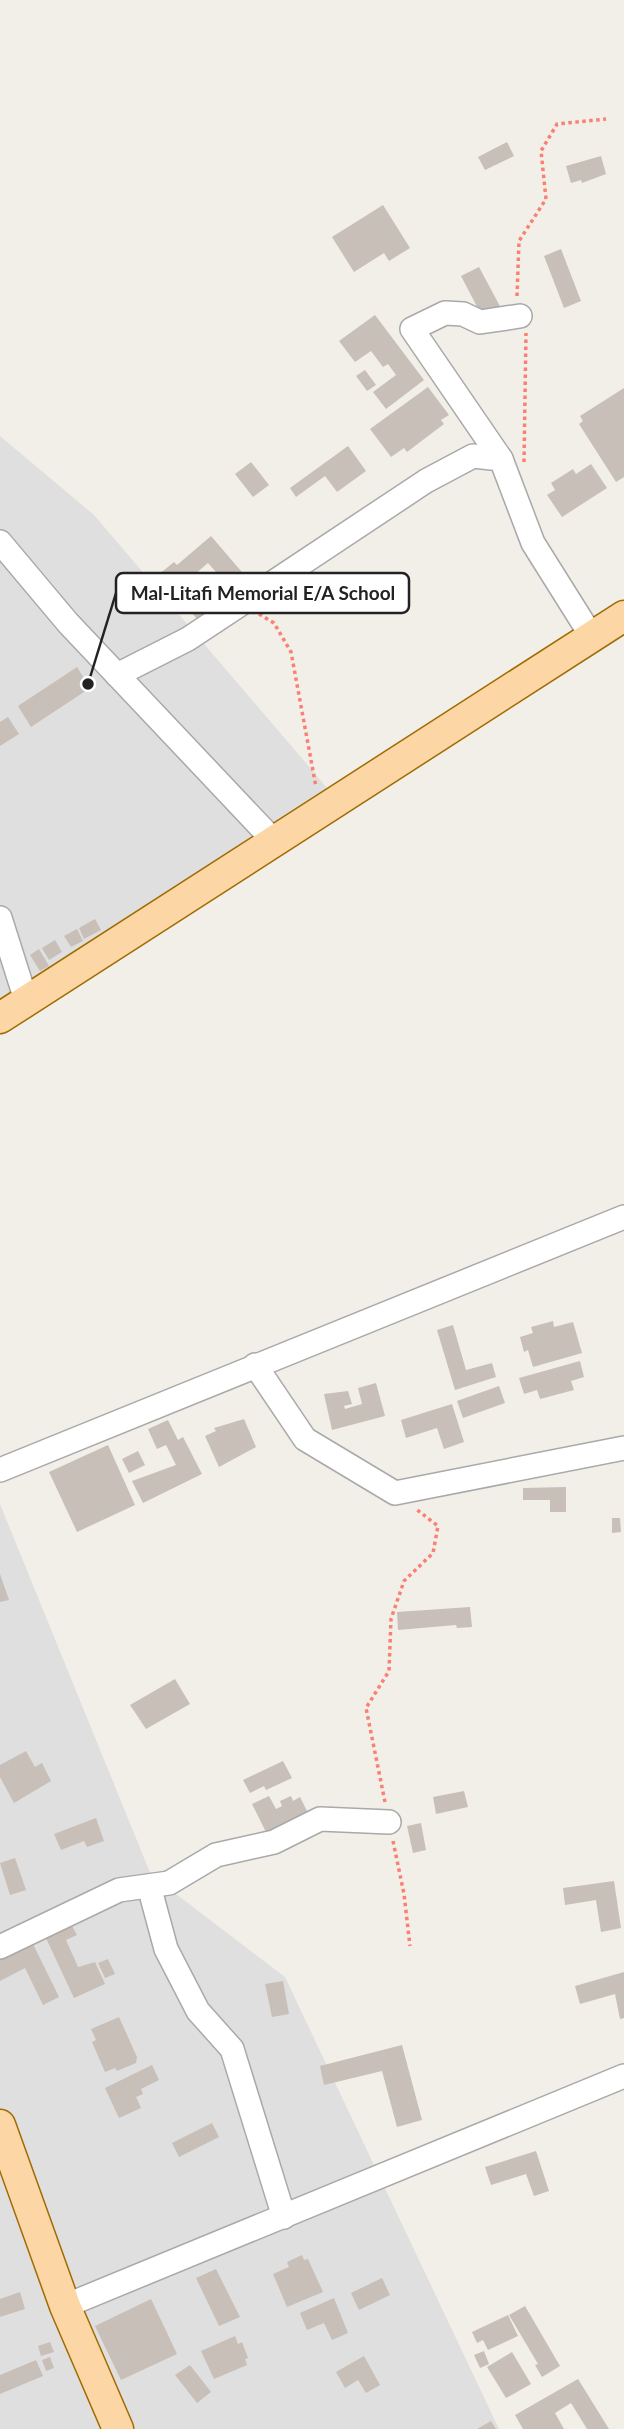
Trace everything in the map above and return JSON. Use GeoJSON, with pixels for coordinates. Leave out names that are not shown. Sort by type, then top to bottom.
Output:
{"type":"FeatureCollection","features":[{"type":"Feature","properties":{"kind":"main road"},"geometry":{"type":"LineString","coordinates":[[0,1018],[624,616]]}},
{"type":"Feature","properties":{"kind":"main road"},"geometry":{"type":"LineString","coordinates":[[0,2125],[65,2306],[118,2429]]}},
{"type":"Feature","properties":{"kind":"street"},"geometry":{"type":"LineString","coordinates":[[523,317],[480,322],[463,314],[445,313],[412,329],[501,459],[533,542],[592,637]]}},
{"type":"Feature","properties":{"kind":"street"},"geometry":{"type":"LineString","coordinates":[[117,675],[188,639],[426,481],[473,456],[501,459]]}},
{"type":"Feature","properties":{"kind":"street"},"geometry":{"type":"LineString","coordinates":[[0,542],[117,675],[274,841]]}},
{"type":"Feature","properties":{"kind":"street"},"geometry":{"type":"LineString","coordinates":[[0,918],[26,1000]]}},
{"type":"Feature","properties":{"kind":"street"},"geometry":{"type":"LineString","coordinates":[[0,1470],[624,1217]]}},
{"type":"Feature","properties":{"kind":"street"},"geometry":{"type":"LineString","coordinates":[[255,1366],[305,1439],[395,1493],[624,1448]]}},
{"type":"Feature","properties":{"kind":"street"},"geometry":{"type":"LineString","coordinates":[[0,1947],[119,1890],[169,1883],[216,1855],[274,1842],[320,1819],[389,1822]]}},
{"type":"Feature","properties":{"kind":"street"},"geometry":{"type":"LineString","coordinates":[[149,1886],[166,1950],[198,2011],[232,2049],[284,2217]]}},
{"type":"Feature","properties":{"kind":"street"},"geometry":{"type":"LineString","coordinates":[[65,2306],[284,2217],[493,2127],[624,2076]]}},
{"type":"Feature","properties":{"kind":"path"},"geometry":{"type":"LineString","coordinates":[[523,472],[523,317],[516,294],[519,241],[546,199],[541,151],[557,124],[606,119]]}},
{"type":"Feature","properties":{"kind":"path"},"geometry":{"type":"LineString","coordinates":[[243,604],[274,623],[291,652],[321,811]]}},
{"type":"Feature","properties":{"kind":"path"},"geometry":{"type":"LineString","coordinates":[[395,1493],[438,1526],[433,1553],[404,1581],[391,1619],[389,1671],[366,1708],[404,1894],[410,1946]]}},
{"type":"Feature","properties":{"kind":"shaded area"},"geometry":{"type":"Polygon","coordinates":[[[0,436],[94,515],[328,789],[0,1011],[0,436]]]}},
{"type":"Feature","properties":{"kind":"shaded area"},"geometry":{"type":"Polygon","coordinates":[[[0,1504],[151,1875],[285,1977],[499,2429],[0,2429],[0,1504]]]}},
{"type":"Feature","properties":{"kind":"building"},"geometry":{"type":"Polygon","coordinates":[[[507,142],[514,156],[485,170],[478,157],[507,142]]]}},
{"type":"Feature","properties":{"kind":"building"},"geometry":{"type":"Polygon","coordinates":[[[601,156],[606,174],[582,183],[581,180],[571,183],[566,166],[601,156]]]}},
{"type":"Feature","properties":{"kind":"building"},"geometry":{"type":"Polygon","coordinates":[[[383,205],[410,248],[389,261],[384,253],[354,272],[332,237],[383,205]]]}},
{"type":"Feature","properties":{"kind":"building"},"geometry":{"type":"Polygon","coordinates":[[[561,249],[581,301],[564,308],[544,256],[561,249]]]}},
{"type":"Feature","properties":{"kind":"building"},"geometry":{"type":"Polygon","coordinates":[[[479,267],[502,310],[484,320],[461,276],[479,267]]]}},
{"type":"Feature","properties":{"kind":"building"},"geometry":{"type":"Polygon","coordinates":[[[375,315],[424,380],[386,409],[373,392],[396,375],[388,364],[383,367],[371,351],[355,362],[339,341],[375,315]]]}},
{"type":"Feature","properties":{"kind":"building"},"geometry":{"type":"Polygon","coordinates":[[[365,370],[376,385],[367,391],[356,376],[365,370]]]}},
{"type":"Feature","properties":{"kind":"building"},"geometry":{"type":"Polygon","coordinates":[[[428,387],[449,415],[441,420],[444,424],[407,452],[404,448],[391,457],[370,429],[428,387]]]}},
{"type":"Feature","properties":{"kind":"building"},"geometry":{"type":"Polygon","coordinates":[[[624,388],[624,477],[616,482],[579,424],[583,421],[580,416],[624,388]]]}},
{"type":"Feature","properties":{"kind":"building"},"geometry":{"type":"Polygon","coordinates":[[[348,446],[366,471],[337,492],[325,476],[296,497],[290,488],[348,446]]]}},
{"type":"Feature","properties":{"kind":"building"},"geometry":{"type":"Polygon","coordinates":[[[251,462],[269,485],[253,497],[235,474],[251,462]]]}},
{"type":"Feature","properties":{"kind":"building"},"geometry":{"type":"Polygon","coordinates":[[[591,464],[607,488],[562,517],[547,495],[555,490],[551,483],[573,469],[576,474],[591,464]]]}},
{"type":"Feature","properties":{"kind":"building"},"geometry":{"type":"Polygon","coordinates":[[[211,536],[247,578],[232,590],[208,563],[188,580],[212,608],[198,620],[158,575],[174,562],[177,565],[211,536]]]}},
{"type":"Feature","properties":{"kind":"building"},"geometry":{"type":"Polygon","coordinates":[[[77,667],[90,688],[31,727],[18,706],[77,667]]]}},
{"type":"Feature","properties":{"kind":"building"},"geometry":{"type":"Polygon","coordinates":[[[8,717],[19,734],[0,746],[0,722],[8,717]]]}},
{"type":"Feature","properties":{"kind":"building"},"geometry":{"type":"Polygon","coordinates":[[[95,919],[101,930],[84,939],[79,928],[95,919]]]}},
{"type":"Feature","properties":{"kind":"building"},"geometry":{"type":"Polygon","coordinates":[[[77,929],[83,941],[71,947],[64,936],[77,929]]]}},
{"type":"Feature","properties":{"kind":"building"},"geometry":{"type":"Polygon","coordinates":[[[55,940],[62,952],[49,960],[42,948],[55,940]]]}},
{"type":"Feature","properties":{"kind":"building"},"geometry":{"type":"Polygon","coordinates":[[[39,949],[49,966],[40,971],[30,955],[39,949]]]}},
{"type":"Feature","properties":{"kind":"building"},"geometry":{"type":"Polygon","coordinates":[[[553,1321],[554,1327],[573,1322],[582,1353],[533,1367],[528,1350],[524,1352],[520,1337],[533,1333],[531,1327],[553,1321]]]}},
{"type":"Feature","properties":{"kind":"building"},"geometry":{"type":"Polygon","coordinates":[[[453,1325],[466,1370],[492,1363],[496,1377],[455,1390],[437,1330],[453,1325]]]}},
{"type":"Feature","properties":{"kind":"building"},"geometry":{"type":"Polygon","coordinates":[[[580,1361],[584,1377],[571,1381],[574,1390],[540,1399],[537,1390],[524,1394],[519,1378],[580,1361]]]}},
{"type":"Feature","properties":{"kind":"building"},"geometry":{"type":"Polygon","coordinates":[[[376,1383],[385,1416],[332,1430],[324,1394],[348,1391],[352,1404],[344,1406],[345,1409],[362,1404],[358,1388],[376,1383]]]}},
{"type":"Feature","properties":{"kind":"building"},"geometry":{"type":"Polygon","coordinates":[[[499,1386],[505,1403],[463,1418],[457,1401],[499,1386]]]}},
{"type":"Feature","properties":{"kind":"building"},"geometry":{"type":"Polygon","coordinates":[[[452,1404],[464,1442],[444,1449],[437,1428],[406,1438],[401,1420],[452,1404]]]}},
{"type":"Feature","properties":{"kind":"building"},"geometry":{"type":"Polygon","coordinates":[[[244,1419],[256,1447],[219,1467],[205,1436],[216,1431],[214,1428],[244,1419]]]}},
{"type":"Feature","properties":{"kind":"building"},"geometry":{"type":"Polygon","coordinates":[[[168,1420],[178,1440],[183,1437],[202,1474],[143,1503],[132,1481],[176,1465],[166,1445],[157,1449],[148,1429],[168,1420]]]}},
{"type":"Feature","properties":{"kind":"building"},"geometry":{"type":"Polygon","coordinates":[[[108,1445],[135,1505],[77,1532],[49,1472],[108,1445]]]}},
{"type":"Feature","properties":{"kind":"building"},"geometry":{"type":"Polygon","coordinates":[[[138,1451],[145,1465],[129,1473],[122,1459],[138,1451]]]}},
{"type":"Feature","properties":{"kind":"building"},"geometry":{"type":"Polygon","coordinates":[[[566,1487],[566,1512],[550,1512],[550,1500],[523,1500],[523,1488],[566,1487]]]}},
{"type":"Feature","properties":{"kind":"building"},"geometry":{"type":"Polygon","coordinates":[[[612,1518],[620,1518],[621,1532],[612,1533],[612,1518]]]}},
{"type":"Feature","properties":{"kind":"building"},"geometry":{"type":"Polygon","coordinates":[[[0,1574],[9,1600],[0,1602],[0,1574]]]}},
{"type":"Feature","properties":{"kind":"building"},"geometry":{"type":"Polygon","coordinates":[[[470,1607],[472,1627],[457,1628],[456,1625],[398,1630],[397,1612],[470,1607]]]}},
{"type":"Feature","properties":{"kind":"building"},"geometry":{"type":"Polygon","coordinates":[[[175,1679],[190,1704],[146,1729],[130,1705],[175,1679]]]}},
{"type":"Feature","properties":{"kind":"building"},"geometry":{"type":"Polygon","coordinates":[[[26,1751],[35,1767],[42,1763],[51,1781],[14,1803],[0,1777],[0,1765],[26,1751]]]}},
{"type":"Feature","properties":{"kind":"building"},"geometry":{"type":"Polygon","coordinates":[[[283,1761],[292,1778],[266,1790],[264,1786],[250,1793],[243,1780],[283,1761]]]}},
{"type":"Feature","properties":{"kind":"building"},"geometry":{"type":"Polygon","coordinates":[[[464,1791],[468,1807],[436,1814],[433,1797],[464,1791]]]}},
{"type":"Feature","properties":{"kind":"building"},"geometry":{"type":"Polygon","coordinates":[[[269,1796],[276,1809],[282,1806],[280,1801],[291,1796],[293,1801],[300,1797],[310,1817],[269,1838],[252,1804],[269,1796]]]}},
{"type":"Feature","properties":{"kind":"building"},"geometry":{"type":"Polygon","coordinates":[[[96,1818],[104,1841],[87,1847],[84,1841],[61,1850],[54,1834],[96,1818]]]}},
{"type":"Feature","properties":{"kind":"building"},"geometry":{"type":"Polygon","coordinates":[[[421,1823],[426,1850],[413,1853],[407,1826],[421,1823]]]}},
{"type":"Feature","properties":{"kind":"building"},"geometry":{"type":"Polygon","coordinates":[[[15,1858],[26,1890],[10,1895],[0,1863],[15,1858]]]}},
{"type":"Feature","properties":{"kind":"building"},"geometry":{"type":"Polygon","coordinates":[[[614,1881],[621,1928],[601,1932],[596,1900],[565,1905],[563,1888],[614,1881]]]}},
{"type":"Feature","properties":{"kind":"building"},"geometry":{"type":"Polygon","coordinates":[[[71,1924],[77,1935],[66,1940],[78,1967],[95,1962],[105,1984],[74,1998],[45,1936],[71,1924]]]}},
{"type":"Feature","properties":{"kind":"building"},"geometry":{"type":"Polygon","coordinates":[[[33,1944],[59,1997],[43,2005],[25,1968],[0,1981],[0,1960],[33,1944]]]}},
{"type":"Feature","properties":{"kind":"building"},"geometry":{"type":"Polygon","coordinates":[[[108,1959],[115,1974],[105,1978],[98,1963],[108,1959]]]}},
{"type":"Feature","properties":{"kind":"building"},"geometry":{"type":"Polygon","coordinates":[[[624,1972],[624,2018],[620,2019],[615,1994],[580,2004],[575,1986],[624,1972]]]}},
{"type":"Feature","properties":{"kind":"building"},"geometry":{"type":"Polygon","coordinates":[[[283,1981],[289,2014],[272,2017],[265,1984],[283,1981]]]}},
{"type":"Feature","properties":{"kind":"building"},"geometry":{"type":"Polygon","coordinates":[[[119,2017],[137,2057],[136,2063],[117,2071],[115,2068],[105,2072],[92,2042],[96,2040],[91,2029],[119,2017]]]}},
{"type":"Feature","properties":{"kind":"building"},"geometry":{"type":"Polygon","coordinates":[[[402,2045],[422,2120],[397,2127],[382,2071],[324,2085],[320,2066],[402,2045]]]}},
{"type":"Feature","properties":{"kind":"building"},"geometry":{"type":"Polygon","coordinates":[[[152,2065],[159,2080],[141,2089],[143,2094],[136,2097],[141,2108],[119,2118],[105,2088],[152,2065]]]}},
{"type":"Feature","properties":{"kind":"building"},"geometry":{"type":"Polygon","coordinates":[[[212,2123],[219,2137],[179,2157],[172,2143],[212,2123]]]}},
{"type":"Feature","properties":{"kind":"building"},"geometry":{"type":"Polygon","coordinates":[[[536,2151],[549,2191],[534,2196],[526,2174],[491,2185],[485,2167],[536,2151]]]}},
{"type":"Feature","properties":{"kind":"building"},"geometry":{"type":"Polygon","coordinates":[[[302,2255],[304,2260],[308,2259],[323,2292],[287,2307],[273,2274],[289,2267],[287,2262],[302,2255]]]}},
{"type":"Feature","properties":{"kind":"building"},"geometry":{"type":"Polygon","coordinates":[[[216,2269],[240,2317],[219,2326],[196,2278],[216,2269]]]}},
{"type":"Feature","properties":{"kind":"building"},"geometry":{"type":"Polygon","coordinates":[[[382,2278],[390,2295],[359,2310],[351,2293],[382,2278]]]}},
{"type":"Feature","properties":{"kind":"building"},"geometry":{"type":"Polygon","coordinates":[[[20,2292],[25,2309],[0,2317],[0,2299],[20,2292]]]}},
{"type":"Feature","properties":{"kind":"building"},"geometry":{"type":"Polygon","coordinates":[[[334,2298],[348,2333],[332,2340],[324,2323],[307,2330],[300,2313],[334,2298]]]}},
{"type":"Feature","properties":{"kind":"building"},"geometry":{"type":"Polygon","coordinates":[[[151,2299],[177,2354],[121,2380],[95,2326],[151,2299]]]}},
{"type":"Feature","properties":{"kind":"building"},"geometry":{"type":"Polygon","coordinates":[[[525,2306],[560,2366],[542,2377],[535,2365],[538,2364],[509,2315],[525,2306]]]}},
{"type":"Feature","properties":{"kind":"building"},"geometry":{"type":"Polygon","coordinates":[[[508,2315],[518,2336],[488,2350],[483,2340],[477,2343],[472,2332],[508,2315]]]}},
{"type":"Feature","properties":{"kind":"building"},"geometry":{"type":"Polygon","coordinates":[[[235,2336],[238,2344],[242,2342],[248,2358],[245,2359],[247,2365],[214,2379],[201,2351],[235,2336]]]}},
{"type":"Feature","properties":{"kind":"building"},"geometry":{"type":"Polygon","coordinates":[[[50,2342],[54,2352],[41,2356],[38,2346],[50,2342]]]}},
{"type":"Feature","properties":{"kind":"building"},"geometry":{"type":"Polygon","coordinates":[[[484,2351],[489,2364],[480,2368],[474,2355],[484,2351]]]}},
{"type":"Feature","properties":{"kind":"building"},"geometry":{"type":"Polygon","coordinates":[[[512,2352],[531,2384],[506,2398],[487,2367],[512,2352]]]}},
{"type":"Feature","properties":{"kind":"building"},"geometry":{"type":"Polygon","coordinates":[[[364,2356],[380,2385],[366,2393],[358,2380],[345,2388],[336,2372],[364,2356]]]}},
{"type":"Feature","properties":{"kind":"building"},"geometry":{"type":"Polygon","coordinates":[[[50,2357],[54,2368],[46,2371],[42,2360],[50,2357]]]}},
{"type":"Feature","properties":{"kind":"building"},"geometry":{"type":"Polygon","coordinates":[[[36,2360],[43,2376],[0,2394],[0,2375],[36,2360]]]}},
{"type":"Feature","properties":{"kind":"building"},"geometry":{"type":"Polygon","coordinates":[[[190,2365],[211,2392],[197,2403],[175,2375],[190,2365]]]}},
{"type":"Feature","properties":{"kind":"building"},"geometry":{"type":"Polygon","coordinates":[[[578,2379],[609,2429],[587,2429],[571,2403],[555,2413],[564,2429],[523,2429],[515,2415],[578,2379]]]}},
{"type":"Feature","properties":{"kind":"building"},"geometry":{"type":"Polygon","coordinates":[[[491,2421],[496,2429],[477,2429],[491,2421]]]}},
{"type":"Feature","properties":{"kind":"place","name":"Mal-Litafi Memorial E/A School"},"geometry":{"type":"Point","coordinates":[88,684]}}]}
